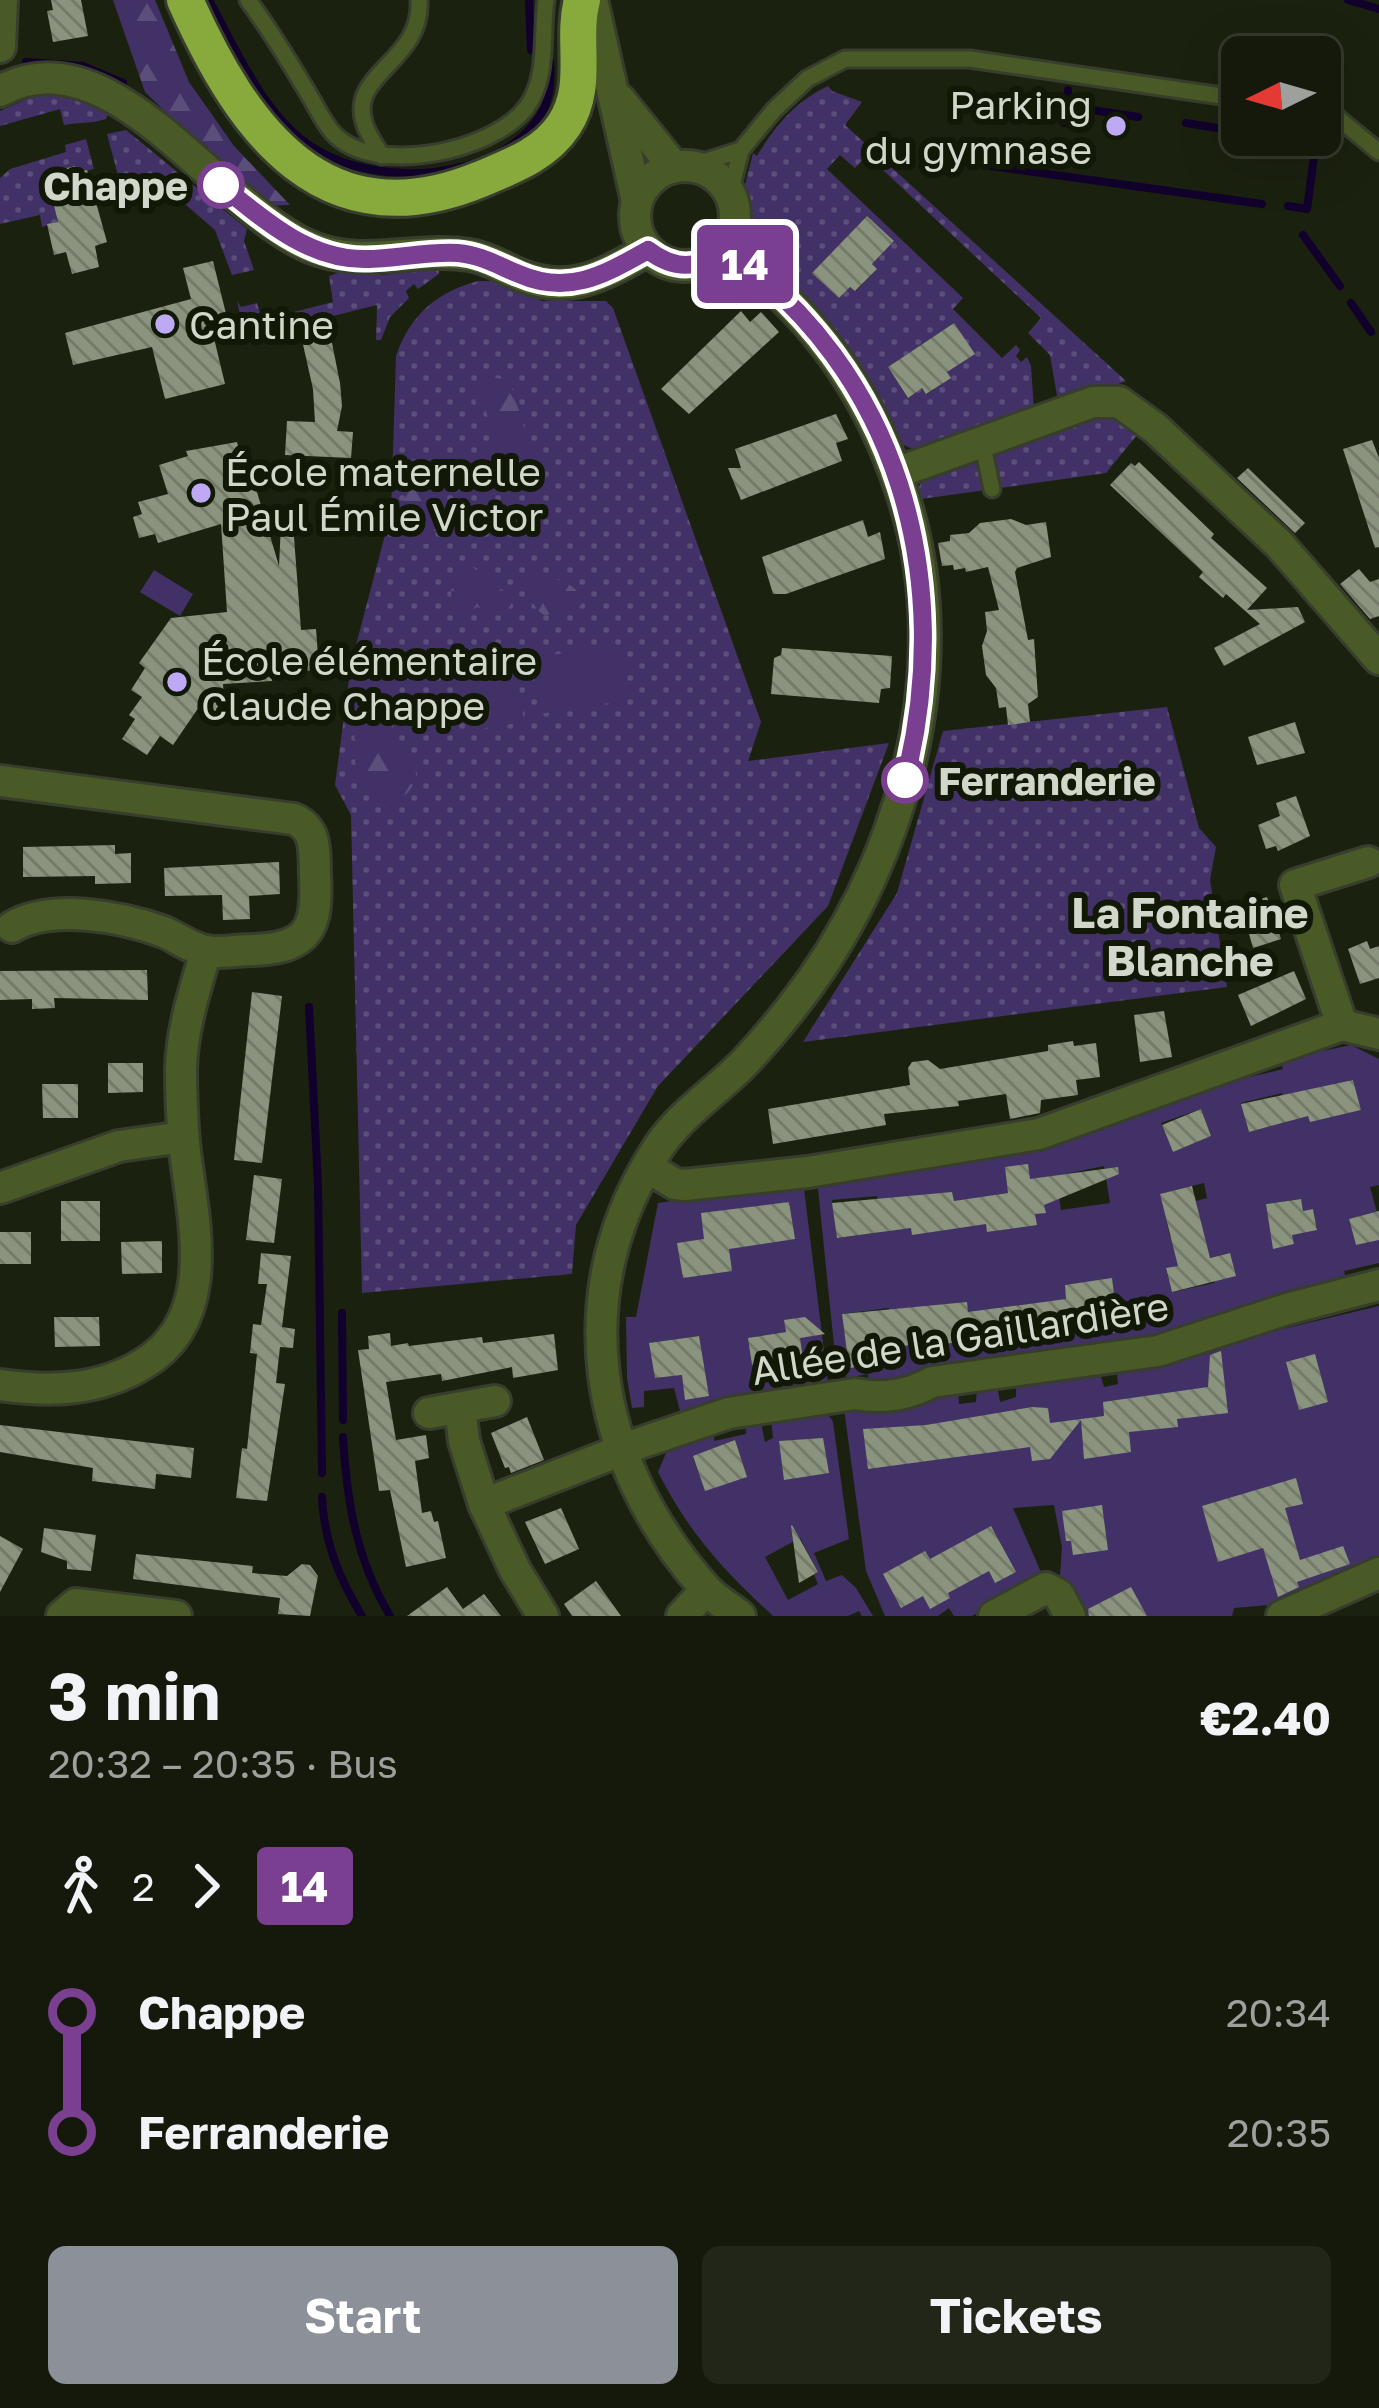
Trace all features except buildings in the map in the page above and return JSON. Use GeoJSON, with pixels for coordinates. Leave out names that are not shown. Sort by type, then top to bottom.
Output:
{"type":"FeatureCollection","features":[{"type":"Feature","properties":{"kind":"highway"},"geometry":{"type":"LineString","coordinates":[[185,0],[238,96],[278,148],[334,187],[388,199],[455,190],[523,161],[547,145],[565,124],[575,102],[580,69],[576,21],[582,0]]}},
{"type":"Feature","properties":{"kind":"street"},"geometry":{"type":"LineString","coordinates":[[0,47],[2,0]]}},
{"type":"Feature","properties":{"kind":"street"},"geometry":{"type":"LineString","coordinates":[[592,0],[638,201]]}},
{"type":"Feature","properties":{"kind":"street"},"geometry":{"type":"LineString","coordinates":[[0,91],[27,79],[51,76],[103,90],[284,234],[347,258],[455,253],[490,260],[535,280],[568,285],[599,277],[648,250]]}},
{"type":"Feature","properties":{"kind":"street"},"geometry":{"type":"LineString","coordinates":[[614,89],[630,117],[682,167],[708,171],[730,193],[735,222],[724,249],[695,266],[678,266],[648,250],[635,218],[645,186],[682,167]]}},
{"type":"Feature","properties":{"kind":"street"},"geometry":{"type":"LineString","coordinates":[[724,249],[776,288],[830,349],[859,393],[896,473],[913,527],[926,631],[915,742],[884,842],[831,950],[794,1005],[744,1063],[675,1125],[647,1167],[617,1232],[600,1320],[608,1410],[641,1497],[706,1590],[740,1616]]}},
{"type":"Feature","properties":{"kind":"street"},"geometry":{"type":"LineString","coordinates":[[896,473],[1093,402],[1119,402],[1156,428],[1279,544],[1379,659]]}},
{"type":"Feature","properties":{"kind":"street"},"geometry":{"type":"LineString","coordinates":[[0,781],[294,819],[314,839],[317,911],[303,938],[289,946],[206,951],[161,931],[76,915],[33,916],[12,927]]}},
{"type":"Feature","properties":{"kind":"street"},"geometry":{"type":"LineString","coordinates":[[1342,1025],[1295,885],[1368,862]]}},
{"type":"Feature","properties":{"kind":"street"},"geometry":{"type":"LineString","coordinates":[[0,1385],[62,1388],[124,1376],[155,1357],[174,1336],[189,1307],[196,1244],[183,1137],[183,1042],[206,951]]}},
{"type":"Feature","properties":{"kind":"street"},"geometry":{"type":"LineString","coordinates":[[647,1167],[674,1184],[685,1185],[808,1172],[1039,1135],[1342,1025],[1379,1034]]}},
{"type":"Feature","properties":{"kind":"street"},"geometry":{"type":"LineString","coordinates":[[0,1188],[119,1146],[183,1137]]}},
{"type":"Feature","properties":{"kind":"street","name":"Allée de la Gaillardière"},"geometry":{"type":"LineString","coordinates":[[484,1504],[729,1413],[855,1394],[874,1398],[913,1393],[932,1382],[1158,1351],[1379,1285]]}},
{"type":"Feature","properties":{"kind":"street"},"geometry":{"type":"LineString","coordinates":[[495,1401],[445,1410],[464,1441],[484,1504],[514,1570],[543,1616]]}},
{"type":"Feature","properties":{"kind":"street"},"geometry":{"type":"LineString","coordinates":[[1282,1616],[1379,1573]]}},
{"type":"Feature","properties":{"kind":"street"},"geometry":{"type":"LineString","coordinates":[[994,1616],[1046,1588],[1059,1595],[1070,1616]]}},
{"type":"Feature","properties":{"kind":"street"},"geometry":{"type":"LineString","coordinates":[[682,1616],[706,1590]]}},
{"type":"Feature","properties":{"kind":"street"},"geometry":{"type":"LineString","coordinates":[[62,1616],[76,1604],[176,1616]]}},
{"type":"Feature","properties":{"kind":"lane"},"geometry":{"type":"LineString","coordinates":[[248,0],[332,132],[358,152],[382,156],[450,150],[500,130],[527,107],[541,74],[546,0]]}},
{"type":"Feature","properties":{"kind":"lane"},"geometry":{"type":"LineString","coordinates":[[382,156],[364,123],[362,104],[368,84],[401,56],[420,20],[419,0]]}},
{"type":"Feature","properties":{"kind":"lane"},"geometry":{"type":"LineString","coordinates":[[730,193],[741,150],[807,79],[845,59],[970,59],[1221,96]]}},
{"type":"Feature","properties":{"kind":"lane"},"geometry":{"type":"LineString","coordinates":[[1341,120],[1379,152]]}},
{"type":"Feature","properties":{"kind":"lane"},"geometry":{"type":"LineString","coordinates":[[682,167],[741,150]]}},
{"type":"Feature","properties":{"kind":"lane"},"geometry":{"type":"LineString","coordinates":[[982,442],[992,489]]}},
{"type":"Feature","properties":{"kind":"green space"},"geometry":{"type":"Polygon","coordinates":[[[113,0],[155,0],[189,82],[234,146],[290,205],[263,206],[145,92],[113,0]]]}},
{"type":"Feature","properties":{"kind":"green space"},"geometry":{"type":"Polygon","coordinates":[[[828,86],[862,102],[845,125],[1126,381],[1059,407],[1050,355],[1028,333],[1041,318],[867,155],[855,168],[840,155],[827,169],[963,298],[953,309],[1002,358],[1016,345],[1020,350],[1016,356],[1021,362],[1027,357],[1031,366],[1034,409],[919,452],[897,442],[750,242],[745,185],[753,153],[757,156],[787,115],[828,86]],[[867,216],[813,272],[839,298],[850,287],[856,291],[894,241],[867,216]],[[954,323],[888,367],[907,397],[922,388],[927,394],[950,378],[954,323]]]}},
{"type":"Feature","properties":{"kind":"green space"},"geometry":{"type":"Polygon","coordinates":[[[48,95],[71,97],[108,114],[101,121],[64,125],[60,109],[0,126],[0,111],[48,95]]]}},
{"type":"Feature","properties":{"kind":"green space"},"geometry":{"type":"Polygon","coordinates":[[[126,130],[247,229],[244,241],[254,270],[232,275],[215,230],[164,186],[123,194],[107,134],[126,130]]]}},
{"type":"Feature","properties":{"kind":"green space"},"geometry":{"type":"Polygon","coordinates":[[[86,139],[94,169],[76,173],[74,166],[46,173],[58,222],[42,227],[40,215],[0,224],[0,178],[10,169],[66,152],[65,145],[86,139]]]}},
{"type":"Feature","properties":{"kind":"green space"},"geometry":{"type":"Polygon","coordinates":[[[349,269],[382,275],[439,269],[439,274],[418,289],[414,284],[406,291],[409,298],[390,317],[381,340],[376,340],[377,305],[245,338],[237,301],[241,307],[257,303],[262,320],[333,302],[329,276],[349,269]]]}},
{"type":"Feature","properties":{"kind":"green space"},"geometry":{"type":"Polygon","coordinates":[[[478,281],[497,281],[542,301],[606,301],[613,308],[761,722],[748,761],[889,743],[828,906],[658,1086],[576,1225],[572,1274],[362,1293],[351,815],[335,785],[351,664],[391,512],[396,356],[427,307],[478,281]]]}},
{"type":"Feature","properties":{"kind":"green space"},"geometry":{"type":"Polygon","coordinates":[[[492,378],[513,379],[535,462],[519,469],[496,468],[486,409],[476,405],[474,387],[492,378]]]}},
{"type":"Feature","properties":{"kind":"green space"},"geometry":{"type":"Polygon","coordinates":[[[1105,409],[1142,429],[1106,473],[914,500],[923,477],[1105,409]]]}},
{"type":"Feature","properties":{"kind":"green space"},"geometry":{"type":"Polygon","coordinates":[[[417,483],[427,483],[437,492],[429,520],[436,531],[429,544],[401,544],[400,511],[417,483]]]}},
{"type":"Feature","properties":{"kind":"green space"},"geometry":{"type":"Polygon","coordinates":[[[471,566],[510,596],[511,605],[501,616],[477,607],[463,616],[452,608],[451,590],[471,566]]]}},
{"type":"Feature","properties":{"kind":"green space"},"geometry":{"type":"Polygon","coordinates":[[[154,570],[193,594],[180,616],[140,592],[154,570]]]}},
{"type":"Feature","properties":{"kind":"green space"},"geometry":{"type":"Polygon","coordinates":[[[526,577],[557,579],[576,590],[582,603],[577,611],[540,612],[526,587],[526,577]]]}},
{"type":"Feature","properties":{"kind":"green space"},"geometry":{"type":"Polygon","coordinates":[[[620,645],[628,700],[539,714],[531,658],[620,645]]]}},
{"type":"Feature","properties":{"kind":"green space"},"geometry":{"type":"Polygon","coordinates":[[[514,653],[524,722],[472,730],[462,660],[514,653]]]}},
{"type":"Feature","properties":{"kind":"green space"},"geometry":{"type":"Polygon","coordinates":[[[374,670],[385,672],[398,711],[393,735],[415,771],[408,792],[389,801],[369,795],[356,770],[354,753],[360,690],[374,670]]]}},
{"type":"Feature","properties":{"kind":"green space"},"geometry":{"type":"Polygon","coordinates":[[[1167,707],[1199,828],[1216,847],[1210,880],[1227,987],[803,1042],[897,893],[943,731],[1167,707]]]}},
{"type":"Feature","properties":{"kind":"green space"},"geometry":{"type":"Polygon","coordinates":[[[1351,1045],[1379,1059],[1379,1185],[1370,1187],[1377,1212],[1349,1219],[1356,1245],[1379,1240],[1379,1263],[1344,1271],[1347,1282],[1183,1334],[870,1391],[868,1374],[847,1378],[836,1365],[817,1179],[983,1161],[983,1155],[1057,1144],[1222,1084],[1283,1069],[1280,1060],[1351,1045]],[[1353,1080],[1302,1092],[1310,1121],[1361,1110],[1353,1080]],[[1282,1093],[1241,1103],[1249,1132],[1290,1121],[1282,1093]],[[1201,1109],[1161,1123],[1173,1152],[1211,1136],[1201,1109]],[[1104,1166],[1056,1176],[1061,1210],[1110,1203],[1104,1166]],[[1204,1183],[1161,1194],[1170,1237],[1202,1229],[1196,1201],[1207,1198],[1204,1183]],[[1008,1193],[982,1197],[988,1232],[1036,1224],[1008,1193]],[[877,1196],[832,1200],[837,1238],[882,1232],[877,1196]],[[1300,1199],[1266,1204],[1274,1248],[1294,1244],[1291,1232],[1317,1229],[1313,1209],[1303,1211],[1300,1199]],[[1229,1253],[1166,1269],[1172,1292],[1214,1283],[1229,1253]],[[1112,1279],[1065,1285],[1070,1324],[1095,1321],[1097,1335],[1119,1331],[1112,1279]],[[1041,1303],[997,1308],[1002,1347],[1046,1337],[1041,1303]],[[889,1308],[842,1314],[849,1367],[871,1350],[895,1347],[889,1308]]]}},
{"type":"Feature","properties":{"kind":"green space"},"geometry":{"type":"Polygon","coordinates":[[[803,1181],[829,1391],[682,1419],[674,1388],[644,1391],[644,1407],[632,1408],[626,1317],[636,1317],[658,1203],[803,1181]],[[785,1320],[786,1332],[754,1337],[760,1376],[803,1367],[785,1320]],[[698,1336],[650,1343],[655,1378],[682,1375],[686,1400],[708,1396],[698,1336]]]}},
{"type":"Feature","properties":{"kind":"green space"},"geometry":{"type":"Polygon","coordinates":[[[1379,1306],[1379,1563],[1280,1604],[1234,1608],[1232,1616],[1080,1616],[1060,1576],[1062,1547],[1054,1505],[1013,1508],[1044,1579],[972,1616],[954,1616],[949,1608],[938,1616],[885,1616],[866,1571],[844,1409],[958,1391],[959,1404],[976,1402],[977,1389],[997,1385],[1000,1402],[1016,1397],[1016,1385],[1098,1367],[1104,1387],[1118,1384],[1116,1369],[1379,1306]]]}},
{"type":"Feature","properties":{"kind":"green space"},"geometry":{"type":"Polygon","coordinates":[[[826,1411],[833,1422],[849,1539],[814,1553],[826,1581],[842,1575],[873,1616],[862,1616],[859,1611],[848,1616],[773,1616],[708,1550],[658,1472],[666,1453],[714,1435],[714,1441],[746,1434],[745,1421],[760,1418],[765,1442],[773,1438],[771,1419],[826,1411]],[[735,1440],[693,1457],[705,1490],[746,1477],[735,1440]],[[800,1538],[765,1557],[788,1600],[818,1584],[814,1575],[818,1572],[800,1538]]]}},
{"type":"Feature","properties":{"kind":"waterway"},"geometry":{"type":"LineString","coordinates":[[209,0],[253,82],[297,136],[341,161],[371,170],[436,172],[497,154],[522,137],[541,114],[549,95],[550,61]]}},
{"type":"Feature","properties":{"kind":"waterway"},"geometry":{"type":"LineString","coordinates":[[529,0],[531,50]]}},
{"type":"Feature","properties":{"kind":"waterway"},"geometry":{"type":"LineString","coordinates":[[1348,0],[1379,9]]}},
{"type":"Feature","properties":{"kind":"waterway"},"geometry":{"type":"LineString","coordinates":[[26,62],[83,66],[123,83]]}},
{"type":"Feature","properties":{"kind":"waterway"},"geometry":{"type":"LineString","coordinates":[[1064,123],[1068,90]]}},
{"type":"Feature","properties":{"kind":"waterway"},"geometry":{"type":"LineString","coordinates":[[999,96],[1138,117]]}},
{"type":"Feature","properties":{"kind":"waterway"},"geometry":{"type":"LineString","coordinates":[[1186,123],[1221,129]]}},
{"type":"Feature","properties":{"kind":"waterway"},"geometry":{"type":"LineString","coordinates":[[1288,206],[1307,209],[1314,156]]}},
{"type":"Feature","properties":{"kind":"waterway"},"geometry":{"type":"LineString","coordinates":[[984,165],[1262,204]]}},
{"type":"Feature","properties":{"kind":"waterway"},"geometry":{"type":"LineString","coordinates":[[1303,235],[1340,286]]}},
{"type":"Feature","properties":{"kind":"waterway"},"geometry":{"type":"LineString","coordinates":[[1351,303],[1371,332]]}},
{"type":"Feature","properties":{"kind":"waterway"},"geometry":{"type":"LineString","coordinates":[[309,1007],[318,1184],[322,1473]]}},
{"type":"Feature","properties":{"kind":"waterway"},"geometry":{"type":"LineString","coordinates":[[342,1313],[343,1420]]}},
{"type":"Feature","properties":{"kind":"waterway"},"geometry":{"type":"LineString","coordinates":[[343,1437],[355,1530],[390,1616]]}},
{"type":"Feature","properties":{"kind":"waterway"},"geometry":{"type":"LineString","coordinates":[[322,1497],[334,1559],[362,1616]]}},
{"type":"Feature","properties":{"kind":"bus line","name":"14"},"geometry":{"type":"LineString","coordinates":[[221,185],[284,234],[347,258],[455,253],[490,260],[535,280],[568,285],[599,277],[648,250],[678,266],[695,266],[724,249],[776,288],[839,360],[859,393],[896,473],[913,527],[926,631],[915,742],[905,780]]}},
{"type":"Feature","properties":{"kind":"place","name":"Parking du gymnase"},"geometry":{"type":"Point","coordinates":[1116,126]}},
{"type":"Feature","properties":{"kind":"place","name":"Chappe"},"geometry":{"type":"Point","coordinates":[221,185]}},
{"type":"Feature","properties":{"kind":"place","name":"Cantine"},"geometry":{"type":"Point","coordinates":[165,324]}},
{"type":"Feature","properties":{"kind":"place","name":"École maternelle Paul Émile Victor"},"geometry":{"type":"Point","coordinates":[201,493]}},
{"type":"Feature","properties":{"kind":"place","name":"École élémentaire Claude Chappe"},"geometry":{"type":"Point","coordinates":[177,682]}},
{"type":"Feature","properties":{"kind":"place","name":"Ferranderie"},"geometry":{"type":"Point","coordinates":[905,780]}},
{"type":"Feature","properties":{"kind":"district","name":"La Fontaine Blanche"},"geometry":{"type":"Point","coordinates":[1190,936]}}]}
